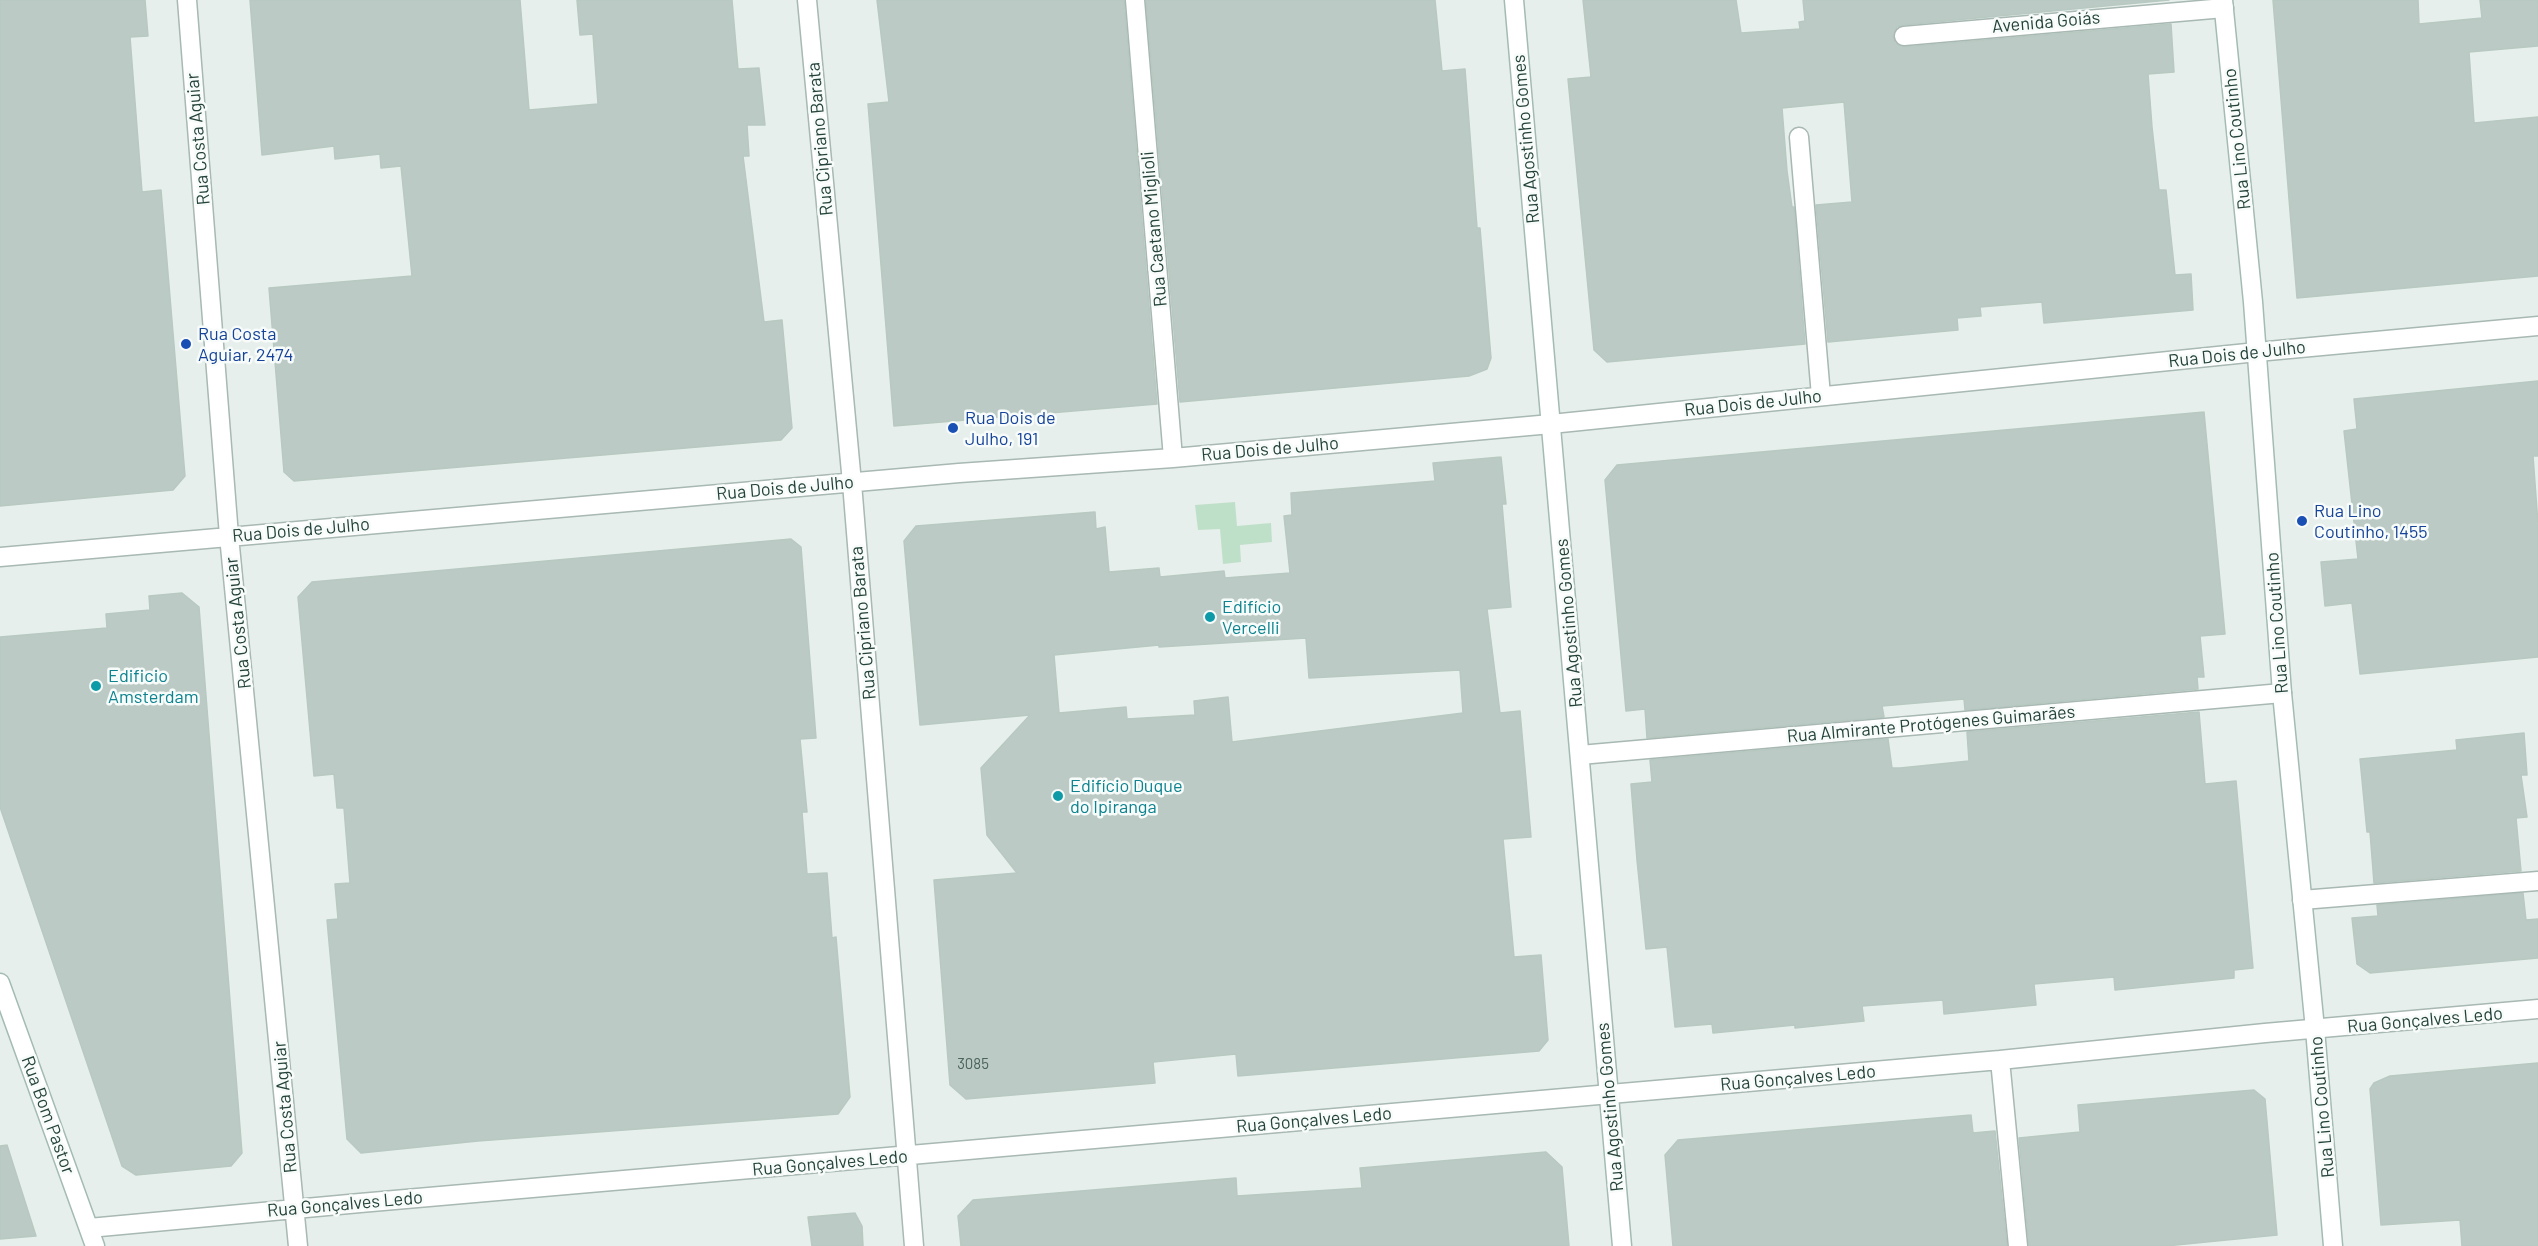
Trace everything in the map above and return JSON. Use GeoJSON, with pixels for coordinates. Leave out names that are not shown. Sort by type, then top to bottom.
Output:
{"type":"FeatureCollection","features":[{"type":"Feature","properties":{"kind":"street","name":"Rua Costa Aguiar"},"geometry":{"type":"LineString","coordinates":[[187,0],[229,536],[298,1246]]}},
{"type":"Feature","properties":{"kind":"street","name":"Rua Cipriano Barata"},"geometry":{"type":"LineString","coordinates":[[807,0],[852,483],[914,1246]]}},
{"type":"Feature","properties":{"kind":"street","name":"Rua Caetano Miglioli"},"geometry":{"type":"LineString","coordinates":[[1135,0],[1173,458]]}},
{"type":"Feature","properties":{"kind":"street","name":"Rua Agostinho Gomes"},"geometry":{"type":"LineString","coordinates":[[1514,0],[1622,1246]]}},
{"type":"Feature","properties":{"kind":"street","name":"Avenida Goiás"},"geometry":{"type":"LineString","coordinates":[[1904,36],[2224,4]]}},
{"type":"Feature","properties":{"kind":"street","name":"Rua Lino Coutinho"},"geometry":{"type":"LineString","coordinates":[[2224,4],[2257,352],[2282,693],[2315,1029],[2333,1246]]}},
{"type":"Feature","properties":{"kind":"street"},"geometry":{"type":"LineString","coordinates":[[1799,137],[1821,396]]}},
{"type":"Feature","properties":{"kind":"street","name":"Rua Dois de Julho"},"geometry":{"type":"LineString","coordinates":[[0,557],[1551,424],[2257,352],[2538,326]]}},
{"type":"Feature","properties":{"kind":"street","name":"Rua Almirante Protógenes Guimarães"},"geometry":{"type":"LineString","coordinates":[[1580,755],[2282,693]]}},
{"type":"Feature","properties":{"kind":"street"},"geometry":{"type":"LineString","coordinates":[[2302,900],[2538,881]]}},
{"type":"Feature","properties":{"kind":"street","name":"Rua Bom Pastor"},"geometry":{"type":"LineString","coordinates":[[0,983],[95,1246]]}},
{"type":"Feature","properties":{"kind":"street","name":"Rua Gonçalves Ledo"},"geometry":{"type":"LineString","coordinates":[[89,1228],[2000,1060],[2538,1010]]}},
{"type":"Feature","properties":{"kind":"street"},"geometry":{"type":"LineString","coordinates":[[2000,1060],[2018,1246]]}},
{"type":"Feature","properties":{"kind":"green space"},"geometry":{"type":"Polygon","coordinates":[[[1235,502],[1237,526],[1271,523],[1272,542],[1240,545],[1241,562],[1223,564],[1220,529],[1198,530],[1195,505],[1235,502]]]}},
{"type":"Feature","properties":{"kind":"building"},"geometry":{"type":"Polygon","coordinates":[[[0,0],[145,0],[148,36],[130,37],[142,192],[161,190],[185,476],[173,490],[0,506],[0,0]]]}},
{"type":"Feature","properties":{"kind":"building"},"geometry":{"type":"Polygon","coordinates":[[[250,0],[520,0],[529,110],[598,104],[593,34],[580,35],[577,0],[732,0],[738,69],[759,68],[765,125],[747,125],[749,156],[743,156],[764,322],[782,320],[792,428],[781,440],[294,481],[284,472],[269,288],[412,276],[401,166],[381,168],[380,154],[335,159],[334,146],[262,155],[250,0]]]}},
{"type":"Feature","properties":{"kind":"building"},"geometry":{"type":"Polygon","coordinates":[[[877,0],[1124,0],[1157,404],[894,426],[868,104],[889,102],[877,0]]]}},
{"type":"Feature","properties":{"kind":"building"},"geometry":{"type":"Polygon","coordinates":[[[1146,0],[1435,0],[1442,71],[1465,69],[1477,228],[1480,228],[1491,358],[1487,369],[1469,376],[1180,402],[1146,0]]]}},
{"type":"Feature","properties":{"kind":"building"},"geometry":{"type":"Polygon","coordinates":[[[1583,0],[1736,0],[1741,33],[1800,29],[1799,22],[1805,21],[1803,0],[2169,0],[1903,25],[1897,27],[1893,36],[1895,43],[1905,47],[2171,24],[2174,72],[2148,74],[2152,127],[2159,190],[2166,190],[2175,275],[2191,274],[2193,310],[2044,323],[2042,302],[1980,307],[1981,316],[1957,318],[1958,330],[1828,342],[1816,205],[1852,202],[1844,102],[1782,108],[1787,171],[1792,207],[1794,207],[1805,344],[1607,362],[1594,350],[1568,79],[1591,77],[1583,0]]]}},
{"type":"Feature","properties":{"kind":"building"},"geometry":{"type":"Polygon","coordinates":[[[2273,0],[2418,0],[2419,24],[2482,18],[2480,0],[2538,0],[2538,46],[2469,52],[2474,123],[2538,117],[2538,276],[2297,298],[2273,0]]]}},
{"type":"Feature","properties":{"kind":"building"},"geometry":{"type":"Polygon","coordinates":[[[2538,381],[2538,456],[2533,456],[2538,524],[2538,657],[2360,674],[2352,603],[2325,606],[2321,562],[2358,559],[2344,431],[2357,429],[2354,399],[2538,381]]]}},
{"type":"Feature","properties":{"kind":"building"},"geometry":{"type":"Polygon","coordinates":[[[2204,412],[2225,634],[2200,636],[2204,677],[2197,677],[2198,689],[1965,710],[1964,699],[1882,706],[1884,717],[1647,738],[1645,709],[1626,711],[1605,480],[1617,465],[2204,412]]]}},
{"type":"Feature","properties":{"kind":"building"},"geometry":{"type":"Polygon","coordinates":[[[1501,457],[1506,504],[1502,504],[1511,607],[1487,609],[1500,713],[1520,711],[1531,837],[1503,839],[1514,957],[1541,955],[1548,1040],[1539,1051],[1238,1076],[1236,1054],[1153,1062],[1155,1083],[966,1099],[950,1085],[934,880],[1017,873],[987,835],[981,768],[1030,715],[920,725],[904,541],[916,526],[1095,512],[1096,529],[1105,527],[1109,572],[1159,568],[1160,577],[1224,571],[1225,578],[1290,573],[1284,516],[1292,515],[1291,493],[1435,481],[1433,463],[1501,457]],[[1306,638],[1159,647],[1159,645],[1054,655],[1059,713],[1126,707],[1127,719],[1195,715],[1194,701],[1228,697],[1232,742],[1463,713],[1460,670],[1309,678],[1306,638]]]}},
{"type":"Feature","properties":{"kind":"building"},"geometry":{"type":"Polygon","coordinates":[[[791,539],[801,547],[816,738],[800,739],[807,812],[802,812],[807,874],[827,873],[832,938],[836,937],[850,1097],[838,1114],[478,1141],[361,1153],[347,1139],[327,920],[338,919],[335,884],[350,883],[344,808],[337,808],[334,774],[314,776],[298,597],[312,582],[791,539]]]}},
{"type":"Feature","properties":{"kind":"building"},"geometry":{"type":"Polygon","coordinates":[[[182,593],[199,607],[242,1153],[231,1166],[136,1175],[122,1166],[0,807],[0,637],[107,628],[106,614],[150,610],[149,596],[182,593]]]}},
{"type":"Feature","properties":{"kind":"building"},"geometry":{"type":"Polygon","coordinates":[[[2199,712],[2205,784],[2236,781],[2253,968],[2234,970],[2234,978],[2115,990],[2114,977],[2034,984],[2036,1005],[1944,1014],[1943,1000],[1862,1006],[1864,1021],[1795,1028],[1795,1025],[1713,1033],[1712,1024],[1675,1027],[1667,947],[1646,949],[1637,860],[1631,784],[1652,782],[1650,760],[1888,739],[1892,768],[1900,768],[1969,761],[1967,732],[2199,712]]]}},
{"type":"Feature","properties":{"kind":"building"},"geometry":{"type":"Polygon","coordinates":[[[2524,733],[2527,775],[2521,775],[2527,817],[2516,818],[2521,871],[2374,883],[2360,759],[2457,750],[2456,740],[2524,733]]]}},
{"type":"Feature","properties":{"kind":"building"},"geometry":{"type":"Polygon","coordinates":[[[2523,893],[2526,920],[2538,919],[2538,958],[2370,973],[2357,964],[2352,918],[2378,916],[2377,905],[2523,893]]]}},
{"type":"Feature","properties":{"kind":"building"},"geometry":{"type":"Polygon","coordinates":[[[2538,1063],[2538,1246],[2462,1246],[2460,1220],[2381,1225],[2370,1089],[2374,1083],[2390,1076],[2538,1063]]]}},
{"type":"Feature","properties":{"kind":"building"},"geometry":{"type":"Polygon","coordinates":[[[2254,1090],[2265,1099],[2277,1235],[2166,1246],[2029,1246],[2019,1138],[2080,1132],[2078,1105],[2254,1090]]]}},
{"type":"Feature","properties":{"kind":"building"},"geometry":{"type":"Polygon","coordinates":[[[1971,1115],[1973,1133],[1995,1131],[2007,1246],[1673,1246],[1665,1155],[1678,1140],[1971,1115]]]}},
{"type":"Feature","properties":{"kind":"building"},"geometry":{"type":"Polygon","coordinates":[[[7,1145],[36,1236],[0,1239],[0,1146],[7,1145]]]}},
{"type":"Feature","properties":{"kind":"building"},"geometry":{"type":"Polygon","coordinates":[[[1546,1152],[1562,1167],[1569,1246],[961,1246],[958,1216],[973,1200],[1236,1178],[1237,1196],[1362,1188],[1360,1168],[1546,1152]]]}},
{"type":"Feature","properties":{"kind":"building"},"geometry":{"type":"Polygon","coordinates":[[[855,1213],[862,1226],[863,1246],[812,1246],[808,1217],[855,1213]]]}},
{"type":"Feature","properties":{"kind":"place","name":"Rua Costa Aguiar, 2474"},"geometry":{"type":"Point","coordinates":[186,344]}},
{"type":"Feature","properties":{"kind":"place","name":"Rua Dois de Julho, 191"},"geometry":{"type":"Point","coordinates":[953,428]}},
{"type":"Feature","properties":{"kind":"place","name":"Rua Lino Coutinho, 1455"},"geometry":{"type":"Point","coordinates":[2302,521]}},
{"type":"Feature","properties":{"kind":"place","name":"Edifício Vercelli"},"geometry":{"type":"Point","coordinates":[1210,617]}},
{"type":"Feature","properties":{"kind":"place","name":"Edificio Amsterdam"},"geometry":{"type":"Point","coordinates":[96,686]}},
{"type":"Feature","properties":{"kind":"place","name":"Edifício Duque do Ipiranga"},"geometry":{"type":"Point","coordinates":[1058,796]}}]}
